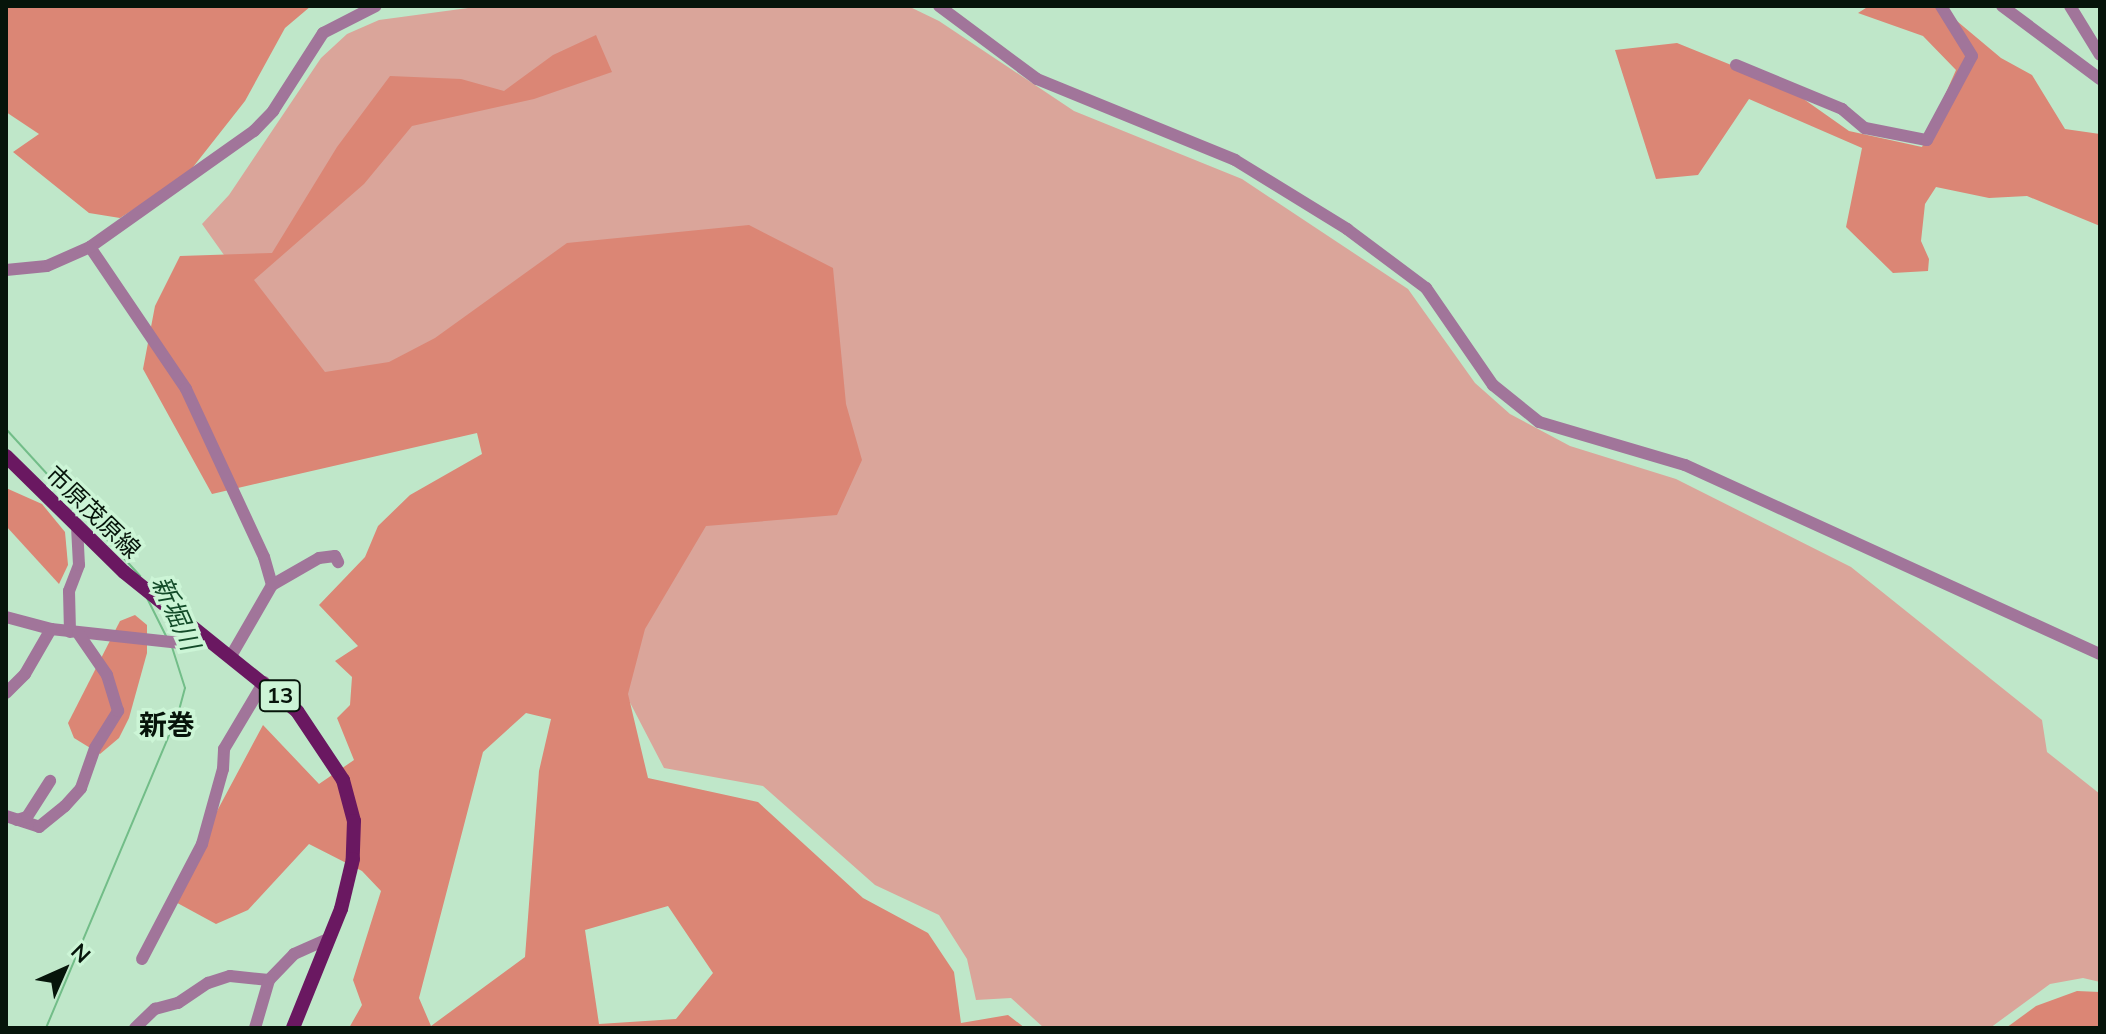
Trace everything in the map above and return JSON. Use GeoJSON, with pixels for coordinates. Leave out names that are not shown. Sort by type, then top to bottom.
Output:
{"type":"FeatureCollection","features":[{"type":"Feature","properties":{"kind":"main road","name":"市原茂原線"},"geometry":{"type":"LineString","coordinates":[[6,456],[77,531],[199,634],[264,682],[311,726],[349,798],[353,859],[330,938],[293,1028]]}},
{"type":"Feature","properties":{"kind":"street"},"geometry":{"type":"LineString","coordinates":[[6,270],[47,266],[90,247],[254,131],[273,111],[323,33],[376,6]]}},
{"type":"Feature","properties":{"kind":"street"},"geometry":{"type":"LineString","coordinates":[[939,6],[1037,79],[1235,160],[1347,229],[1426,288],[1493,385],[1539,422],[1685,465],[2100,654]]}},
{"type":"Feature","properties":{"kind":"street"},"geometry":{"type":"LineString","coordinates":[[1736,65],[1842,109],[1865,128],[1927,140],[1972,56],[1941,6]]}},
{"type":"Feature","properties":{"kind":"street"},"geometry":{"type":"LineString","coordinates":[[2002,6],[2100,79]]}},
{"type":"Feature","properties":{"kind":"street"},"geometry":{"type":"LineString","coordinates":[[2070,6],[2100,55]]}},
{"type":"Feature","properties":{"kind":"street"},"geometry":{"type":"LineString","coordinates":[[90,247],[141,315],[192,401],[272,585]]}},
{"type":"Feature","properties":{"kind":"street"},"geometry":{"type":"LineString","coordinates":[[11,818],[39,827],[65,806],[81,788],[95,748],[118,711],[107,675],[74,632],[69,591],[79,565],[77,531]]}},
{"type":"Feature","properties":{"kind":"street"},"geometry":{"type":"LineString","coordinates":[[231,656],[272,585],[319,558],[335,556],[338,562]]}},
{"type":"Feature","properties":{"kind":"street"},"geometry":{"type":"LineString","coordinates":[[6,617],[51,629],[180,643],[199,634]]}},
{"type":"Feature","properties":{"kind":"street"},"geometry":{"type":"LineString","coordinates":[[6,693],[25,674],[51,629]]}},
{"type":"Feature","properties":{"kind":"street"},"geometry":{"type":"LineString","coordinates":[[142,959],[202,844],[223,769],[224,749],[264,682]]}},
{"type":"Feature","properties":{"kind":"street"},"geometry":{"type":"LineString","coordinates":[[11,818],[27,817],[50,781]]}},
{"type":"Feature","properties":{"kind":"street"},"geometry":{"type":"LineString","coordinates":[[255,1028],[269,980],[294,954],[330,938]]}},
{"type":"Feature","properties":{"kind":"street"},"geometry":{"type":"LineString","coordinates":[[135,1028],[155,1009],[178,1003],[208,983],[230,976],[269,980]]}},
{"type":"Feature","properties":{"kind":"shaded area"},"geometry":{"type":"Polygon","coordinates":[[[6,6],[311,6],[285,28],[245,101],[186,176],[120,218],[89,213],[13,152],[39,134],[6,112],[6,6]]]}},
{"type":"Feature","properties":{"kind":"shaded area"},"geometry":{"type":"Polygon","coordinates":[[[483,6],[908,6],[939,21],[1074,111],[1242,179],[1408,289],[1475,383],[1510,414],[1570,446],[1676,479],[1851,567],[2042,720],[2047,752],[2100,794],[2100,982],[2083,978],[2050,984],[1990,1028],[1044,1028],[1011,998],[976,1000],[967,959],[939,915],[875,885],[763,786],[664,768],[517,485],[468,373],[339,417],[202,224],[229,195],[321,58],[347,34],[379,20],[483,6]]]}},
{"type":"Feature","properties":{"kind":"shaded area"},"geometry":{"type":"Polygon","coordinates":[[[1869,6],[1939,6],[2001,58],[2032,75],[2065,129],[2100,134],[2100,226],[2027,196],[1989,198],[1936,187],[1925,204],[1921,241],[1929,259],[1928,271],[1893,273],[1846,227],[1862,148],[1749,99],[1698,175],[1656,179],[1615,50],[1677,43],[1788,88],[1849,131],[1922,147],[1956,70],[1923,36],[1858,13],[1869,6]]]}},
{"type":"Feature","properties":{"kind":"shaded area"},"geometry":{"type":"Polygon","coordinates":[[[596,35],[612,72],[534,99],[412,126],[364,184],[254,280],[325,372],[389,362],[435,338],[567,243],[749,225],[833,268],[846,404],[862,460],[837,515],[706,526],[645,629],[628,694],[648,778],[758,802],[863,898],[928,933],[954,972],[961,1023],[1008,1015],[1025,1028],[349,1028],[362,1005],[353,980],[381,891],[362,871],[309,844],[248,910],[216,924],[170,899],[263,725],[319,784],[354,760],[337,718],[350,705],[352,677],[335,661],[358,646],[319,605],[365,557],[378,526],[410,495],[482,454],[477,433],[212,494],[143,369],[155,306],[180,256],[272,253],[337,147],[390,76],[461,79],[504,91],[553,55],[596,35]],[[526,713],[483,752],[419,998],[431,1026],[525,957],[539,771],[551,719],[526,713]],[[668,906],[585,930],[599,1024],[676,1019],[713,973],[668,906]]]}},
{"type":"Feature","properties":{"kind":"shaded area"},"geometry":{"type":"Polygon","coordinates":[[[6,488],[42,504],[65,532],[68,565],[59,584],[6,526],[6,488]]]}},
{"type":"Feature","properties":{"kind":"shaded area"},"geometry":{"type":"Polygon","coordinates":[[[135,615],[147,625],[147,653],[129,718],[119,738],[100,754],[74,738],[68,723],[120,621],[135,615]]]}},
{"type":"Feature","properties":{"kind":"shaded area"},"geometry":{"type":"Polygon","coordinates":[[[2077,991],[2100,992],[2100,1028],[2006,1028],[2036,1006],[2077,991]]]}},
{"type":"Feature","properties":{"kind":"waterway","name":"新堀川"},"geometry":{"type":"LineString","coordinates":[[6,429],[140,576]]}},
{"type":"Feature","properties":{"kind":"waterway","name":"新堀川"},"geometry":{"type":"LineString","coordinates":[[147,598],[167,638]]}},
{"type":"Feature","properties":{"kind":"waterway","name":"新堀川"},"geometry":{"type":"LineString","coordinates":[[46,1028],[178,714],[185,688],[172,647]]}},
{"type":"Feature","properties":{"kind":"district","name":"新巻"},"geometry":{"type":"Point","coordinates":[167,725]}}]}
